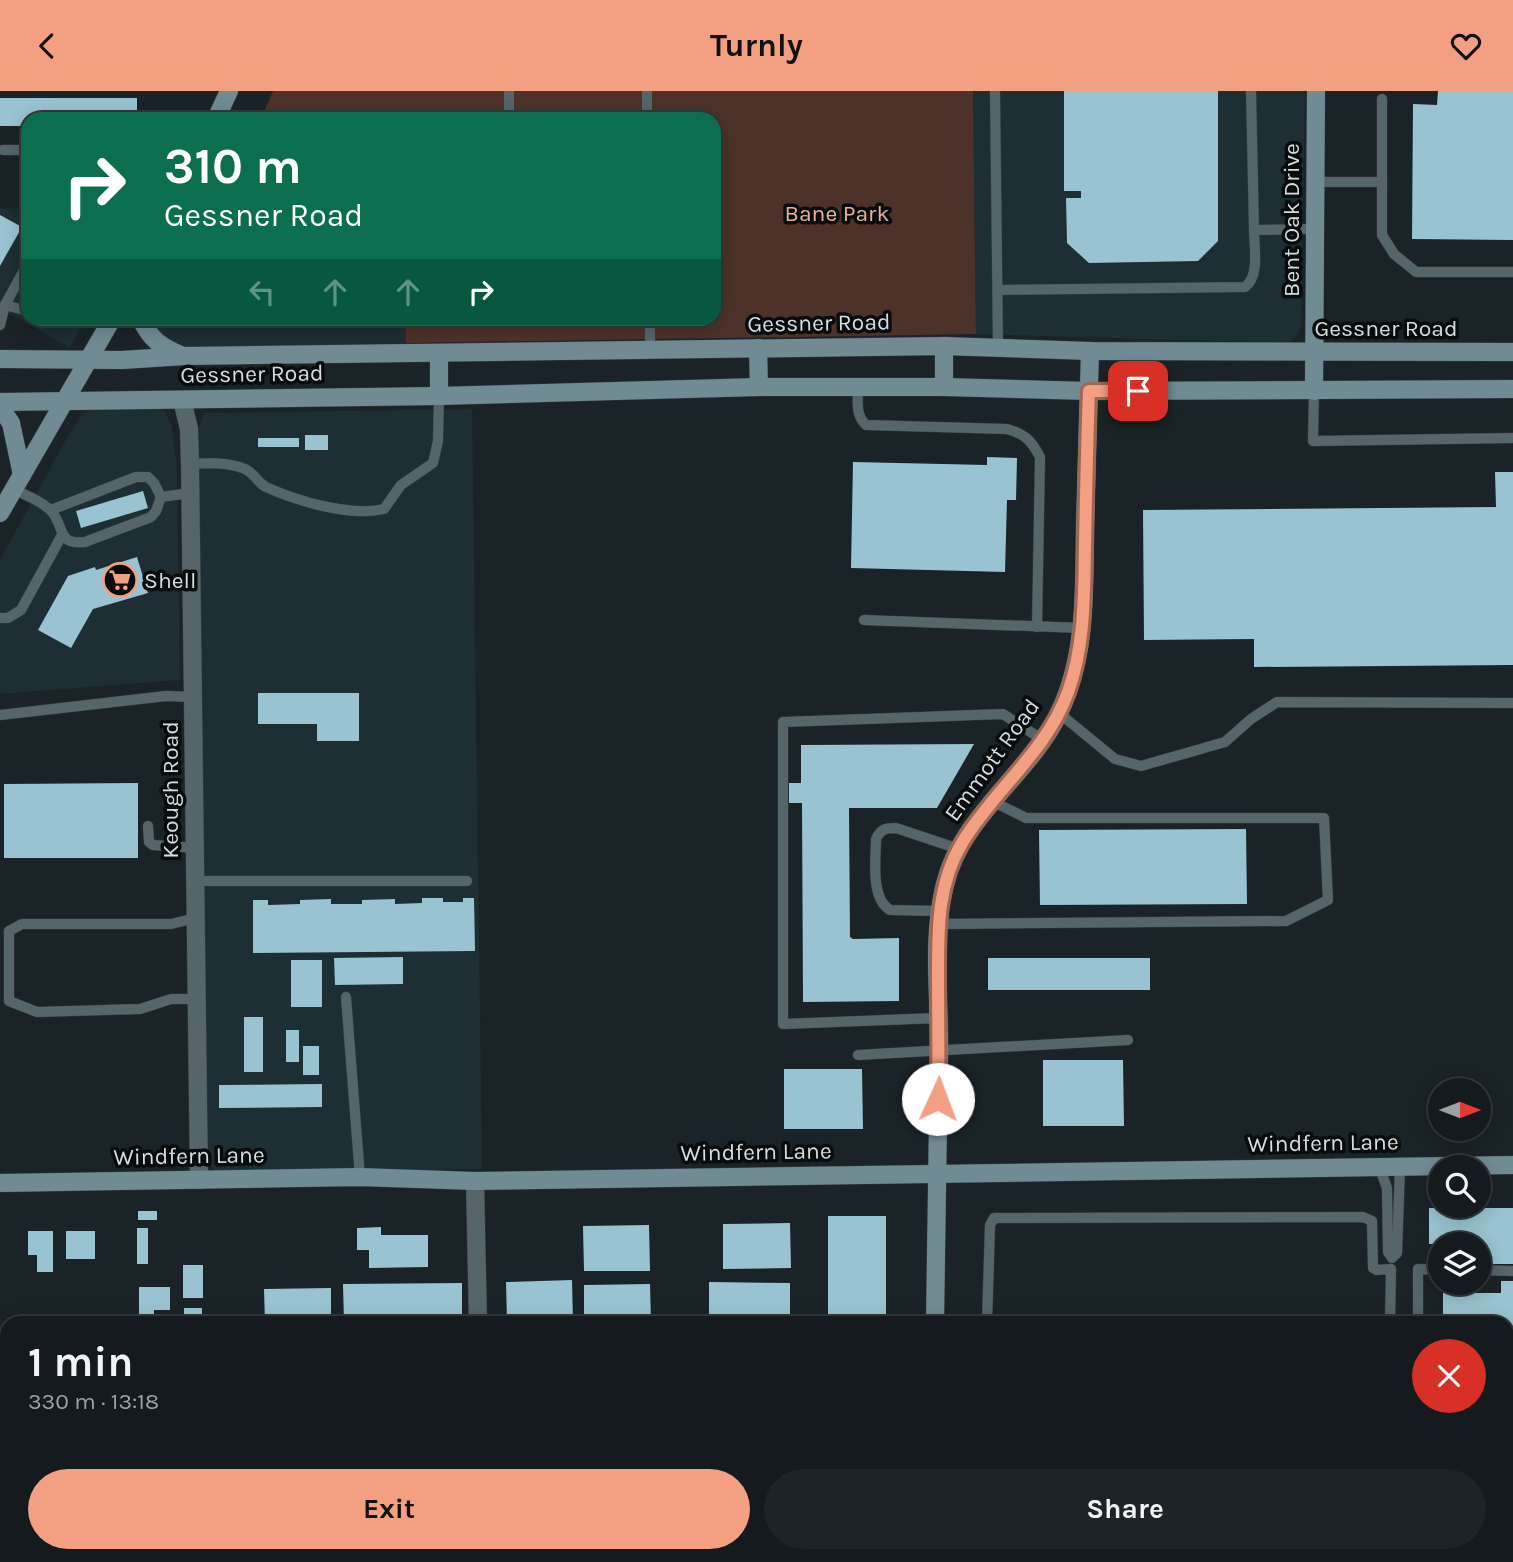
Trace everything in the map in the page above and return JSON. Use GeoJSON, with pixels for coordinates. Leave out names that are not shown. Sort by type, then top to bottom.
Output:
{"type":"FeatureCollection","features":[{"type":"Feature","properties":{"kind":"main road"},"geometry":{"type":"LineString","coordinates":[[219,112],[229,91]]}},
{"type":"Feature","properties":{"kind":"main road","name":"Bent Oak Drive"},"geometry":{"type":"LineString","coordinates":[[1314,391],[1316,91]]}},
{"type":"Feature","properties":{"kind":"main road"},"geometry":{"type":"LineString","coordinates":[[0,513],[108,326]]}},
{"type":"Feature","properties":{"kind":"main road"},"geometry":{"type":"LineString","coordinates":[[145,326],[151,338],[163,348],[184,356]]}},
{"type":"Feature","properties":{"kind":"main road"},"geometry":{"type":"LineString","coordinates":[[944,346],[944,387]]}},
{"type":"Feature","properties":{"kind":"main road","name":"Gessner Road"},"geometry":{"type":"LineString","coordinates":[[0,359],[86,360],[184,356],[944,346],[1090,351],[1513,352]]}},
{"type":"Feature","properties":{"kind":"main road"},"geometry":{"type":"LineString","coordinates":[[758,348],[758,387]]}},
{"type":"Feature","properties":{"kind":"main road","name":"Emmott Road"},"geometry":{"type":"LineString","coordinates":[[935,1316],[939,917],[946,879],[959,849],[992,801],[1043,740],[1059,713],[1075,670],[1081,628],[1090,351]]}},
{"type":"Feature","properties":{"kind":"main road"},"geometry":{"type":"LineString","coordinates":[[439,353],[439,396]]}},
{"type":"Feature","properties":{"kind":"main road","name":"Gessner Road"},"geometry":{"type":"LineString","coordinates":[[0,404],[758,387],[944,387],[1089,391],[1513,389]]}},
{"type":"Feature","properties":{"kind":"main road"},"geometry":{"type":"LineString","coordinates":[[0,404],[11,423],[18,482]]}},
{"type":"Feature","properties":{"kind":"main road","name":"Windfern Lane"},"geometry":{"type":"LineString","coordinates":[[0,1183],[360,1177],[475,1181],[1513,1165]]}},
{"type":"Feature","properties":{"kind":"street","name":"Keough Road"},"geometry":{"type":"LineString","coordinates":[[182,400],[189,429],[191,493],[199,1180]]}},
{"type":"Feature","properties":{"kind":"street"},"geometry":{"type":"LineString","coordinates":[[475,1181],[478,1316]]}},
{"type":"Feature","properties":{"kind":"lane"},"geometry":{"type":"LineString","coordinates":[[509,91],[509,112]]}},
{"type":"Feature","properties":{"kind":"lane"},"geometry":{"type":"LineString","coordinates":[[647,91],[647,112]]}},
{"type":"Feature","properties":{"kind":"lane"},"geometry":{"type":"LineString","coordinates":[[996,91],[998,348]]}},
{"type":"Feature","properties":{"kind":"lane"},"geometry":{"type":"LineString","coordinates":[[998,290],[1245,287],[1252,282],[1254,230],[1251,91]]}},
{"type":"Feature","properties":{"kind":"lane"},"geometry":{"type":"LineString","coordinates":[[1382,99],[1382,235],[1394,254],[1416,272],[1513,272]]}},
{"type":"Feature","properties":{"kind":"lane"},"geometry":{"type":"LineString","coordinates":[[3,150],[21,150]]}},
{"type":"Feature","properties":{"kind":"lane"},"geometry":{"type":"LineString","coordinates":[[1315,182],[1381,182]]}},
{"type":"Feature","properties":{"kind":"lane"},"geometry":{"type":"LineString","coordinates":[[1254,230],[1315,229]]}},
{"type":"Feature","properties":{"kind":"lane"},"geometry":{"type":"LineString","coordinates":[[0,325],[5,305],[21,276]]}},
{"type":"Feature","properties":{"kind":"lane"},"geometry":{"type":"LineString","coordinates":[[5,305],[21,309]]}},
{"type":"Feature","properties":{"kind":"lane"},"geometry":{"type":"LineString","coordinates":[[650,326],[650,351]]}},
{"type":"Feature","properties":{"kind":"lane"},"geometry":{"type":"LineString","coordinates":[[858,387],[858,412],[861,421],[866,425],[1007,429],[1023,433],[1032,442],[1040,457],[1037,627]]}},
{"type":"Feature","properties":{"kind":"lane"},"geometry":{"type":"LineString","coordinates":[[1314,391],[1313,441],[1513,438]]}},
{"type":"Feature","properties":{"kind":"lane"},"geometry":{"type":"LineString","coordinates":[[190,464],[213,463],[247,469],[263,485],[308,502],[370,512],[384,509],[401,485],[433,463],[438,441],[439,396]]}},
{"type":"Feature","properties":{"kind":"lane"},"geometry":{"type":"LineString","coordinates":[[18,482],[51,510],[67,541],[85,542],[151,517],[161,497],[148,477],[136,477],[51,510]]}},
{"type":"Feature","properties":{"kind":"lane"},"geometry":{"type":"LineString","coordinates":[[161,497],[191,493]]}},
{"type":"Feature","properties":{"kind":"lane"},"geometry":{"type":"LineString","coordinates":[[0,618],[8,618],[20,610],[62,535]]}},
{"type":"Feature","properties":{"kind":"lane"},"geometry":{"type":"LineString","coordinates":[[864,620],[1081,628]]}},
{"type":"Feature","properties":{"kind":"lane"},"geometry":{"type":"LineString","coordinates":[[0,715],[166,696],[194,697]]}},
{"type":"Feature","properties":{"kind":"lane"},"geometry":{"type":"LineString","coordinates":[[1059,713],[1115,759],[1141,766],[1225,742],[1251,719],[1277,702],[1513,703]]}},
{"type":"Feature","properties":{"kind":"lane"},"geometry":{"type":"LineString","coordinates":[[938,1018],[783,1024],[783,722],[1003,714],[1043,740]]}},
{"type":"Feature","properties":{"kind":"lane"},"geometry":{"type":"LineString","coordinates":[[959,849],[896,828],[880,831],[876,839],[878,894],[884,906],[890,910],[939,917],[1286,921],[1328,900],[1324,818],[1026,818],[992,801]]}},
{"type":"Feature","properties":{"kind":"lane"},"geometry":{"type":"LineString","coordinates":[[148,826],[149,842],[153,845],[195,848]]}},
{"type":"Feature","properties":{"kind":"lane"},"geometry":{"type":"LineString","coordinates":[[195,881],[467,881]]}},
{"type":"Feature","properties":{"kind":"lane"},"geometry":{"type":"LineString","coordinates":[[196,918],[171,924],[22,924],[9,931],[9,1001],[37,1012],[140,1009],[171,999],[197,999]]}},
{"type":"Feature","properties":{"kind":"lane"},"geometry":{"type":"LineString","coordinates":[[346,997],[360,1177]]}},
{"type":"Feature","properties":{"kind":"lane"},"geometry":{"type":"LineString","coordinates":[[858,1055],[1128,1040]]}},
{"type":"Feature","properties":{"kind":"lane"},"geometry":{"type":"LineString","coordinates":[[1379,1166],[1387,1188],[1388,1252],[1392,1263],[1390,1316]]}},
{"type":"Feature","properties":{"kind":"lane"},"geometry":{"type":"LineString","coordinates":[[987,1316],[990,1225],[994,1218],[1363,1217],[1372,1221],[1373,1268],[1377,1270],[1392,1263],[1397,1253],[1399,1166]]}},
{"type":"Feature","properties":{"kind":"lane"},"geometry":{"type":"LineString","coordinates":[[1418,1316],[1418,1269],[1428,1269]]}},
{"type":"Feature","properties":{"kind":"lane"},"geometry":{"type":"LineString","coordinates":[[1491,1270],[1513,1271]]}},
{"type":"Feature","properties":{"kind":"shaded area"},"geometry":{"type":"Polygon","coordinates":[[[973,91],[1305,91],[1301,327],[1296,337],[1289,343],[976,334],[973,91]]]}},
{"type":"Feature","properties":{"kind":"shaded area"},"geometry":{"type":"Polygon","coordinates":[[[0,208],[21,209],[21,320],[0,308],[0,208]]]}},
{"type":"Feature","properties":{"kind":"shaded area"},"geometry":{"type":"Polygon","coordinates":[[[32,326],[82,326],[70,348],[32,326]]]}},
{"type":"Feature","properties":{"kind":"shaded area"},"geometry":{"type":"Polygon","coordinates":[[[151,326],[406,326],[406,343],[175,348],[151,331],[151,326]]]}},
{"type":"Feature","properties":{"kind":"shaded area"},"geometry":{"type":"Polygon","coordinates":[[[153,406],[165,411],[172,427],[177,469],[180,680],[0,694],[0,560],[69,434],[83,414],[97,408],[153,406]]]}},
{"type":"Feature","properties":{"kind":"shaded area"},"geometry":{"type":"Polygon","coordinates":[[[472,409],[482,1169],[219,1173],[203,1161],[199,428],[204,413],[472,409]]]}},
{"type":"Feature","properties":{"kind":"green space","name":"Bane Park"},"geometry":{"type":"Polygon","coordinates":[[[273,91],[973,91],[976,334],[406,343],[406,326],[721,326],[721,112],[264,112],[273,91]]]}},
{"type":"Feature","properties":{"kind":"building"},"geometry":{"type":"Polygon","coordinates":[[[1064,91],[1218,91],[1218,241],[1198,261],[1089,263],[1067,243],[1066,198],[1081,198],[1081,191],[1064,191],[1064,91]]]}},
{"type":"Feature","properties":{"kind":"building"},"geometry":{"type":"Polygon","coordinates":[[[1438,91],[1513,91],[1513,240],[1412,239],[1413,104],[1437,105],[1438,91]]]}},
{"type":"Feature","properties":{"kind":"building"},"geometry":{"type":"Polygon","coordinates":[[[0,98],[137,98],[137,112],[21,112],[21,126],[0,126],[0,98]]]}},
{"type":"Feature","properties":{"kind":"building"},"geometry":{"type":"Polygon","coordinates":[[[0,215],[21,229],[0,266],[0,215]]]}},
{"type":"Feature","properties":{"kind":"building"},"geometry":{"type":"Polygon","coordinates":[[[305,435],[328,435],[328,450],[305,450],[305,435]]]}},
{"type":"Feature","properties":{"kind":"building"},"geometry":{"type":"Polygon","coordinates":[[[258,438],[299,438],[299,447],[258,447],[258,438]]]}},
{"type":"Feature","properties":{"kind":"building"},"geometry":{"type":"Polygon","coordinates":[[[987,457],[1017,458],[1016,500],[1007,500],[1005,572],[851,568],[853,462],[987,465],[987,457]]]}},
{"type":"Feature","properties":{"kind":"building"},"geometry":{"type":"Polygon","coordinates":[[[1495,472],[1513,472],[1513,665],[1254,667],[1254,639],[1144,640],[1143,510],[1496,507],[1495,472]]]}},
{"type":"Feature","properties":{"kind":"building","name":"Shell"},"geometry":{"type":"Polygon","coordinates":[[[143,491],[148,508],[81,528],[76,511],[143,491]]]}},
{"type":"Feature","properties":{"kind":"building"},"geometry":{"type":"Polygon","coordinates":[[[137,557],[148,593],[93,609],[71,648],[38,630],[68,576],[137,557]]]}},
{"type":"Feature","properties":{"kind":"building"},"geometry":{"type":"Polygon","coordinates":[[[258,693],[359,693],[359,741],[317,741],[317,724],[258,724],[258,693]]]}},
{"type":"Feature","properties":{"kind":"building"},"geometry":{"type":"Polygon","coordinates":[[[974,744],[937,808],[849,808],[850,937],[899,938],[899,1001],[803,1002],[802,803],[789,803],[789,783],[801,783],[801,745],[974,744]]]}},
{"type":"Feature","properties":{"kind":"building"},"geometry":{"type":"Polygon","coordinates":[[[138,783],[138,858],[4,858],[4,784],[138,783]]]}},
{"type":"Feature","properties":{"kind":"building"},"geometry":{"type":"Polygon","coordinates":[[[1246,829],[1247,904],[1040,905],[1039,830],[1246,829]]]}},
{"type":"Feature","properties":{"kind":"building"},"geometry":{"type":"Polygon","coordinates":[[[422,898],[463,902],[463,898],[474,898],[475,951],[253,953],[253,900],[268,900],[268,905],[300,904],[300,900],[331,899],[331,904],[362,904],[362,900],[395,899],[395,904],[422,903],[422,898]]]}},
{"type":"Feature","properties":{"kind":"building"},"geometry":{"type":"Polygon","coordinates":[[[403,957],[403,984],[335,985],[334,958],[403,957]]]}},
{"type":"Feature","properties":{"kind":"building"},"geometry":{"type":"Polygon","coordinates":[[[988,958],[1150,958],[1150,990],[988,990],[988,958]]]}},
{"type":"Feature","properties":{"kind":"building"},"geometry":{"type":"Polygon","coordinates":[[[291,960],[322,960],[322,1007],[291,1007],[291,960]]]}},
{"type":"Feature","properties":{"kind":"building"},"geometry":{"type":"Polygon","coordinates":[[[244,1017],[263,1017],[263,1072],[244,1072],[244,1017]]]}},
{"type":"Feature","properties":{"kind":"building"},"geometry":{"type":"Polygon","coordinates":[[[286,1030],[299,1030],[299,1062],[286,1062],[286,1030]]]}},
{"type":"Feature","properties":{"kind":"building"},"geometry":{"type":"Polygon","coordinates":[[[303,1046],[319,1046],[319,1075],[303,1075],[303,1046]]]}},
{"type":"Feature","properties":{"kind":"building"},"geometry":{"type":"Polygon","coordinates":[[[1043,1060],[1123,1060],[1124,1126],[1043,1126],[1043,1060]]]}},
{"type":"Feature","properties":{"kind":"building"},"geometry":{"type":"Polygon","coordinates":[[[784,1069],[862,1069],[863,1129],[784,1129],[784,1069]]]}},
{"type":"Feature","properties":{"kind":"building"},"geometry":{"type":"Polygon","coordinates":[[[322,1084],[322,1107],[219,1108],[219,1085],[322,1084]]]}},
{"type":"Feature","properties":{"kind":"building"},"geometry":{"type":"Polygon","coordinates":[[[1491,1208],[1513,1208],[1513,1264],[1491,1264],[1491,1232],[1429,1232],[1429,1218],[1491,1218],[1491,1208]]]}},
{"type":"Feature","properties":{"kind":"building"},"geometry":{"type":"Polygon","coordinates":[[[138,1211],[157,1211],[157,1220],[138,1220],[138,1211]]]}},
{"type":"Feature","properties":{"kind":"building"},"geometry":{"type":"Polygon","coordinates":[[[828,1216],[886,1216],[886,1316],[828,1316],[828,1216]]]}},
{"type":"Feature","properties":{"kind":"building"},"geometry":{"type":"Polygon","coordinates":[[[790,1223],[791,1268],[723,1269],[723,1224],[790,1223]]]}},
{"type":"Feature","properties":{"kind":"building"},"geometry":{"type":"Polygon","coordinates":[[[649,1225],[650,1271],[584,1271],[583,1226],[649,1225]]]}},
{"type":"Feature","properties":{"kind":"building"},"geometry":{"type":"Polygon","coordinates":[[[381,1227],[381,1235],[428,1235],[428,1267],[369,1268],[369,1250],[357,1250],[357,1228],[381,1227]]]}},
{"type":"Feature","properties":{"kind":"building"},"geometry":{"type":"Polygon","coordinates":[[[137,1228],[148,1228],[148,1264],[137,1264],[137,1228]]]}},
{"type":"Feature","properties":{"kind":"building"},"geometry":{"type":"Polygon","coordinates":[[[28,1231],[53,1231],[53,1272],[37,1272],[37,1255],[28,1255],[28,1231]]]}},
{"type":"Feature","properties":{"kind":"building"},"geometry":{"type":"Polygon","coordinates":[[[66,1231],[95,1231],[95,1259],[66,1259],[66,1231]]]}},
{"type":"Feature","properties":{"kind":"building"},"geometry":{"type":"Polygon","coordinates":[[[183,1265],[203,1265],[203,1298],[183,1298],[183,1265]]]}},
{"type":"Feature","properties":{"kind":"building"},"geometry":{"type":"Polygon","coordinates":[[[572,1280],[573,1316],[507,1316],[506,1282],[572,1280]]]}},
{"type":"Feature","properties":{"kind":"building"},"geometry":{"type":"Polygon","coordinates":[[[1501,1281],[1513,1281],[1513,1316],[1443,1316],[1443,1295],[1501,1293],[1501,1281]]]}},
{"type":"Feature","properties":{"kind":"building"},"geometry":{"type":"Polygon","coordinates":[[[709,1282],[790,1283],[790,1316],[709,1316],[709,1282]]]}},
{"type":"Feature","properties":{"kind":"building"},"geometry":{"type":"Polygon","coordinates":[[[462,1283],[462,1316],[344,1316],[343,1284],[462,1283]]]}},
{"type":"Feature","properties":{"kind":"building"},"geometry":{"type":"Polygon","coordinates":[[[650,1284],[651,1316],[584,1316],[584,1285],[650,1284]]]}},
{"type":"Feature","properties":{"kind":"building"},"geometry":{"type":"Polygon","coordinates":[[[139,1287],[170,1287],[170,1310],[154,1310],[154,1316],[139,1316],[139,1287]]]}},
{"type":"Feature","properties":{"kind":"building"},"geometry":{"type":"Polygon","coordinates":[[[331,1288],[331,1316],[265,1316],[264,1289],[331,1288]]]}},
{"type":"Feature","properties":{"kind":"building"},"geometry":{"type":"Polygon","coordinates":[[[184,1308],[202,1308],[202,1316],[184,1316],[184,1308]]]}},
{"type":"Feature","properties":{"kind":"building"},"geometry":{"type":"Polygon","coordinates":[[[33,1314],[52,1314],[52,1316],[33,1314]]]}},
{"type":"Feature","properties":{"kind":"place","name":"Shell"},"geometry":{"type":"Point","coordinates":[120,580]}},
{"type":"Feature","properties":{"kind":"route"},"geometry":{"type":"LineString","coordinates":[[938,1099],[938,924],[946,879],[963,842],[992,801],[1043,740],[1068,694],[1080,646],[1084,596],[1089,391],[1138,391]]}}]}
